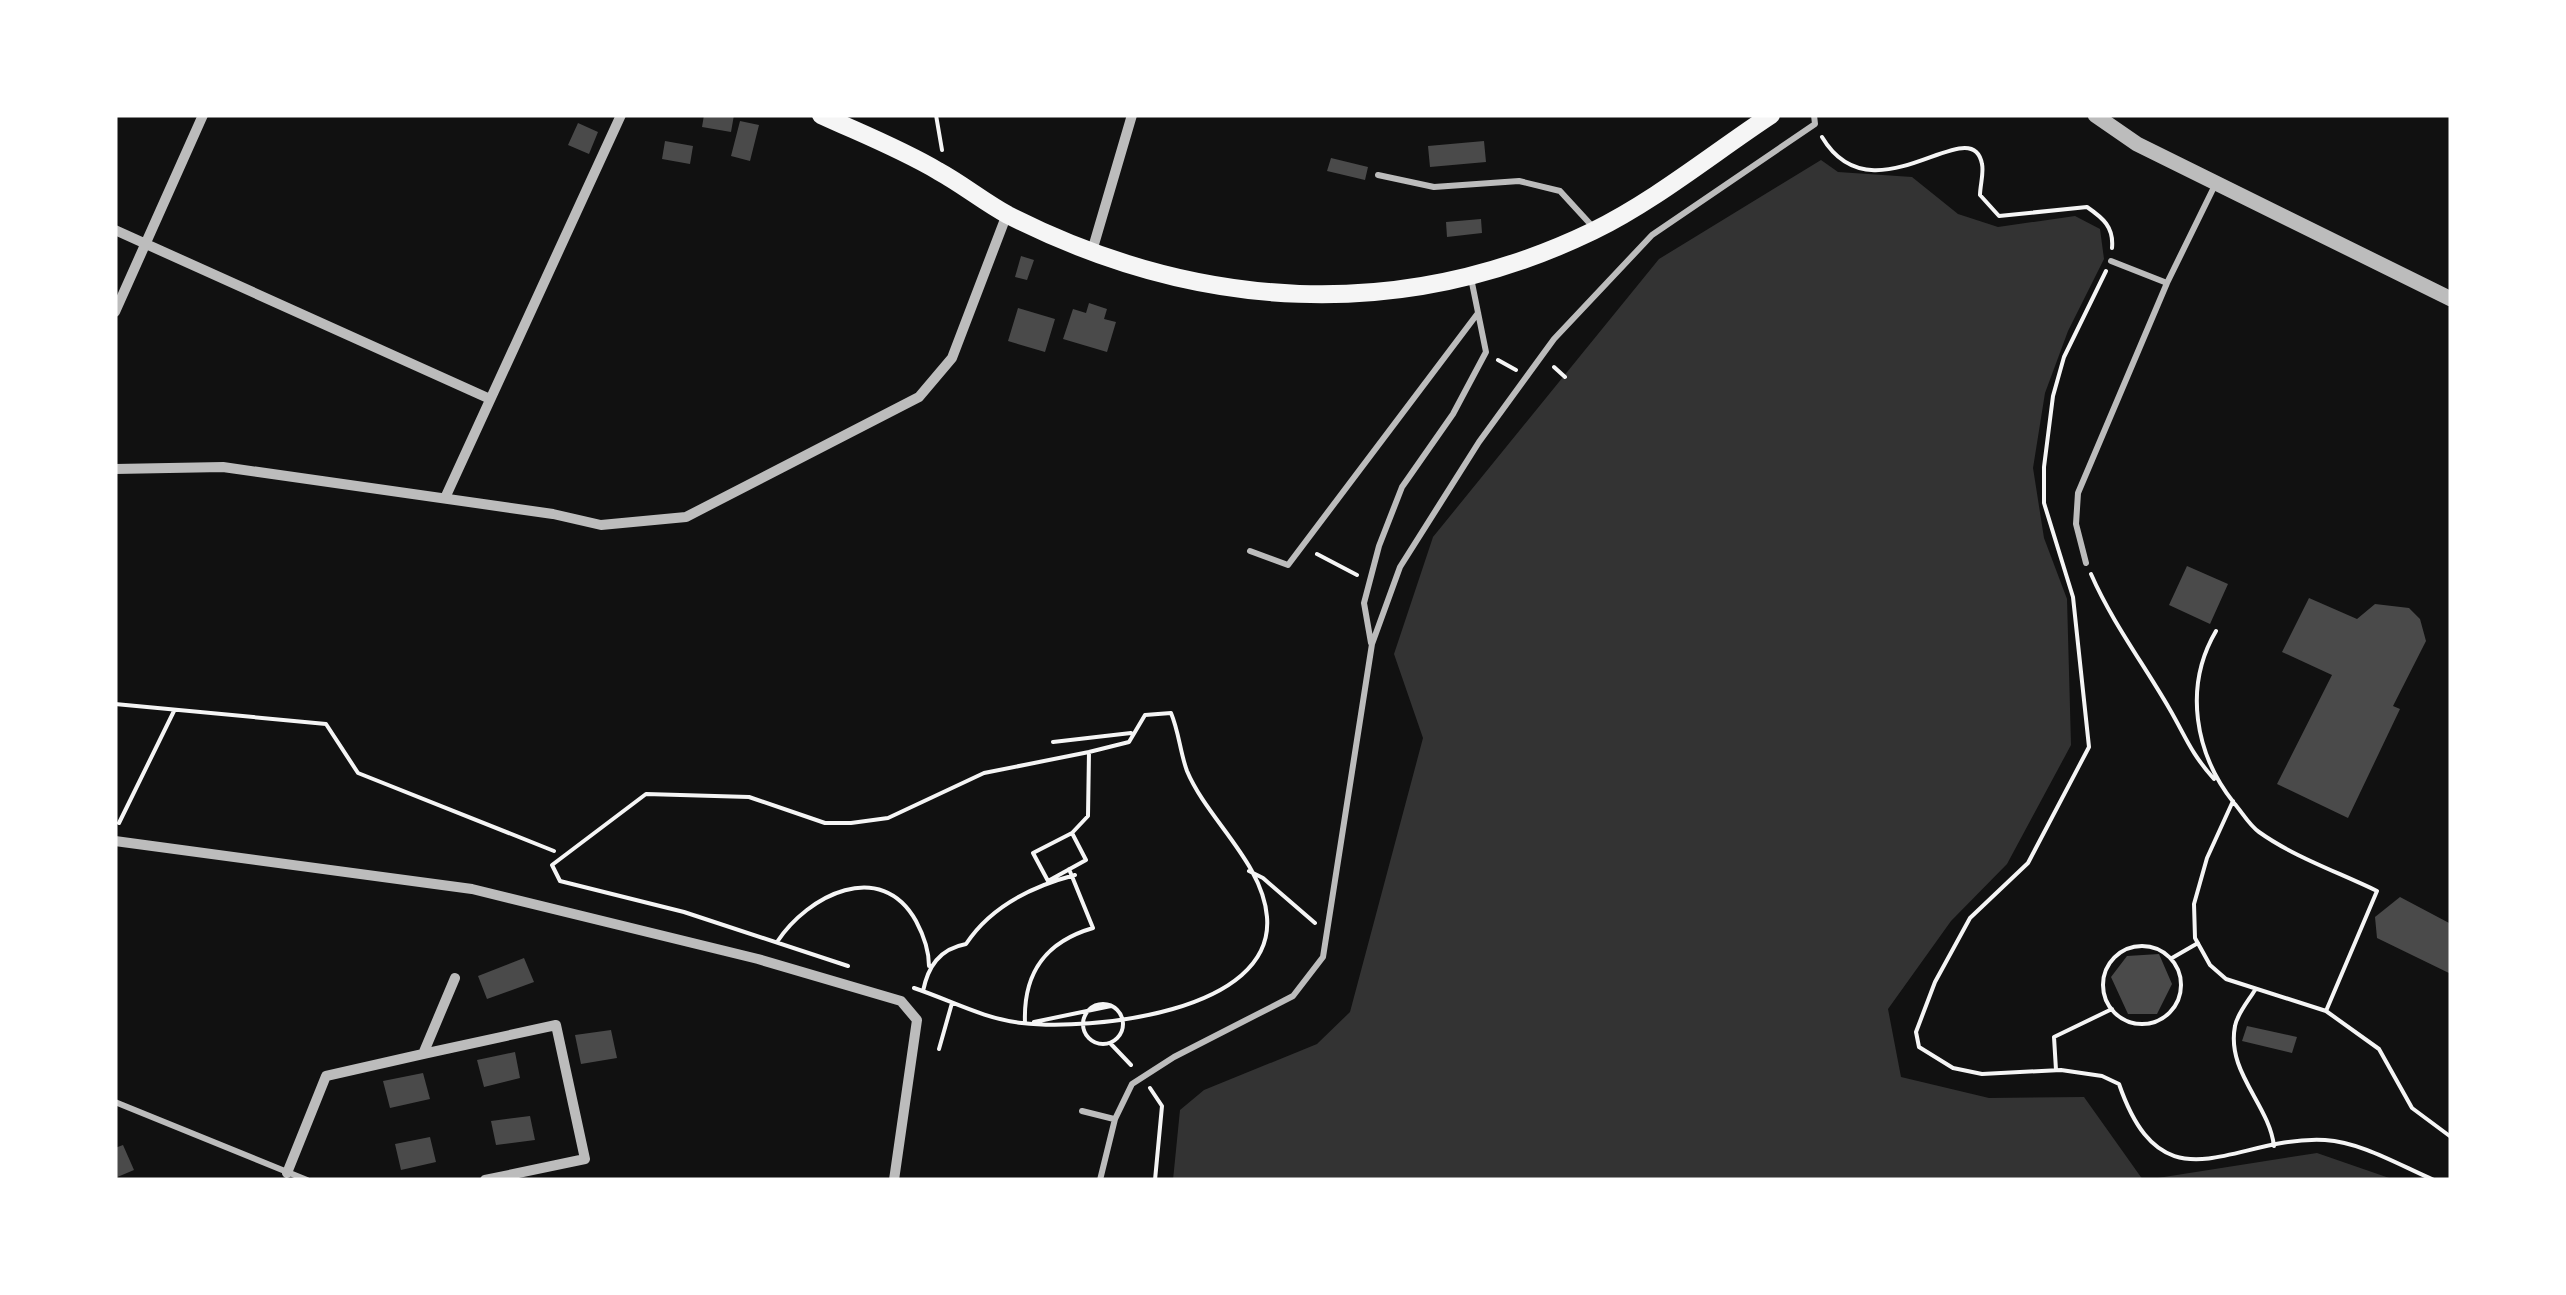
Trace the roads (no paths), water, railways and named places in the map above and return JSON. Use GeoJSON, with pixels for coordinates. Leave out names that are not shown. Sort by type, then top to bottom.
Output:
{"type":"FeatureCollection","features":[{"type":"Feature","properties":{"kind":"main road"},"geometry":{"type":"LineString","coordinates":[[821,115],[935,169],[1007,214],[1092,251],[1204,286],[1259,293],[1373,293],[1471,277],[1528,259],[1595,230],[1661,191],[1771,115]]}},
{"type":"Feature","properties":{"kind":"street"},"geometry":{"type":"LineString","coordinates":[[115,312],[203,115]]}},
{"type":"Feature","properties":{"kind":"street"},"geometry":{"type":"LineString","coordinates":[[445,498],[621,115]]}},
{"type":"Feature","properties":{"kind":"street"},"geometry":{"type":"LineString","coordinates":[[1092,251],[1132,115]]}},
{"type":"Feature","properties":{"kind":"street"},"geometry":{"type":"LineString","coordinates":[[2095,115],[2137,144],[2451,299]]}},
{"type":"Feature","properties":{"kind":"street"},"geometry":{"type":"LineString","coordinates":[[115,469],[223,467],[445,498],[601,525],[686,517],[822,451],[918,397],[952,358],[1007,214]]}},
{"type":"Feature","properties":{"kind":"street"},"geometry":{"type":"LineString","coordinates":[[115,230],[490,400]]}},
{"type":"Feature","properties":{"kind":"street"},"geometry":{"type":"LineString","coordinates":[[115,842],[472,888],[758,959],[902,1001],[918,1020],[894,1180]]}},
{"type":"Feature","properties":{"kind":"street"},"geometry":{"type":"LineString","coordinates":[[423,1054],[454,978]]}},
{"type":"Feature","properties":{"kind":"street"},"geometry":{"type":"LineString","coordinates":[[288,1173],[326,1076],[556,1025],[585,1159],[485,1180]]}},
{"type":"Feature","properties":{"kind":"lane"},"geometry":{"type":"LineString","coordinates":[[1100,1180],[1114,1119],[1132,1084],[1293,996],[1323,957],[1372,644],[1400,567],[1480,442],[1554,340],[1652,235],[1814,119]]}},
{"type":"Feature","properties":{"kind":"lane"},"geometry":{"type":"LineString","coordinates":[[1378,175],[1434,187],[1519,181],[1560,191],[1595,230]]}},
{"type":"Feature","properties":{"kind":"lane"},"geometry":{"type":"LineString","coordinates":[[2086,563],[2076,524],[2078,493],[2168,283],[2216,184]]}},
{"type":"Feature","properties":{"kind":"lane"},"geometry":{"type":"LineString","coordinates":[[2111,261],[2168,283]]}},
{"type":"Feature","properties":{"kind":"lane"},"geometry":{"type":"LineString","coordinates":[[1372,644],[1364,603],[1402,487],[1453,414],[1486,352],[1471,277]]}},
{"type":"Feature","properties":{"kind":"lane"},"geometry":{"type":"LineString","coordinates":[[1250,551],[1288,565],[1478,313]]}},
{"type":"Feature","properties":{"kind":"lane"},"geometry":{"type":"LineString","coordinates":[[115,1102],[307,1180]]}},
{"type":"Feature","properties":{"kind":"lane"},"geometry":{"type":"LineString","coordinates":[[1082,1111],[1114,1119]]}}]}
